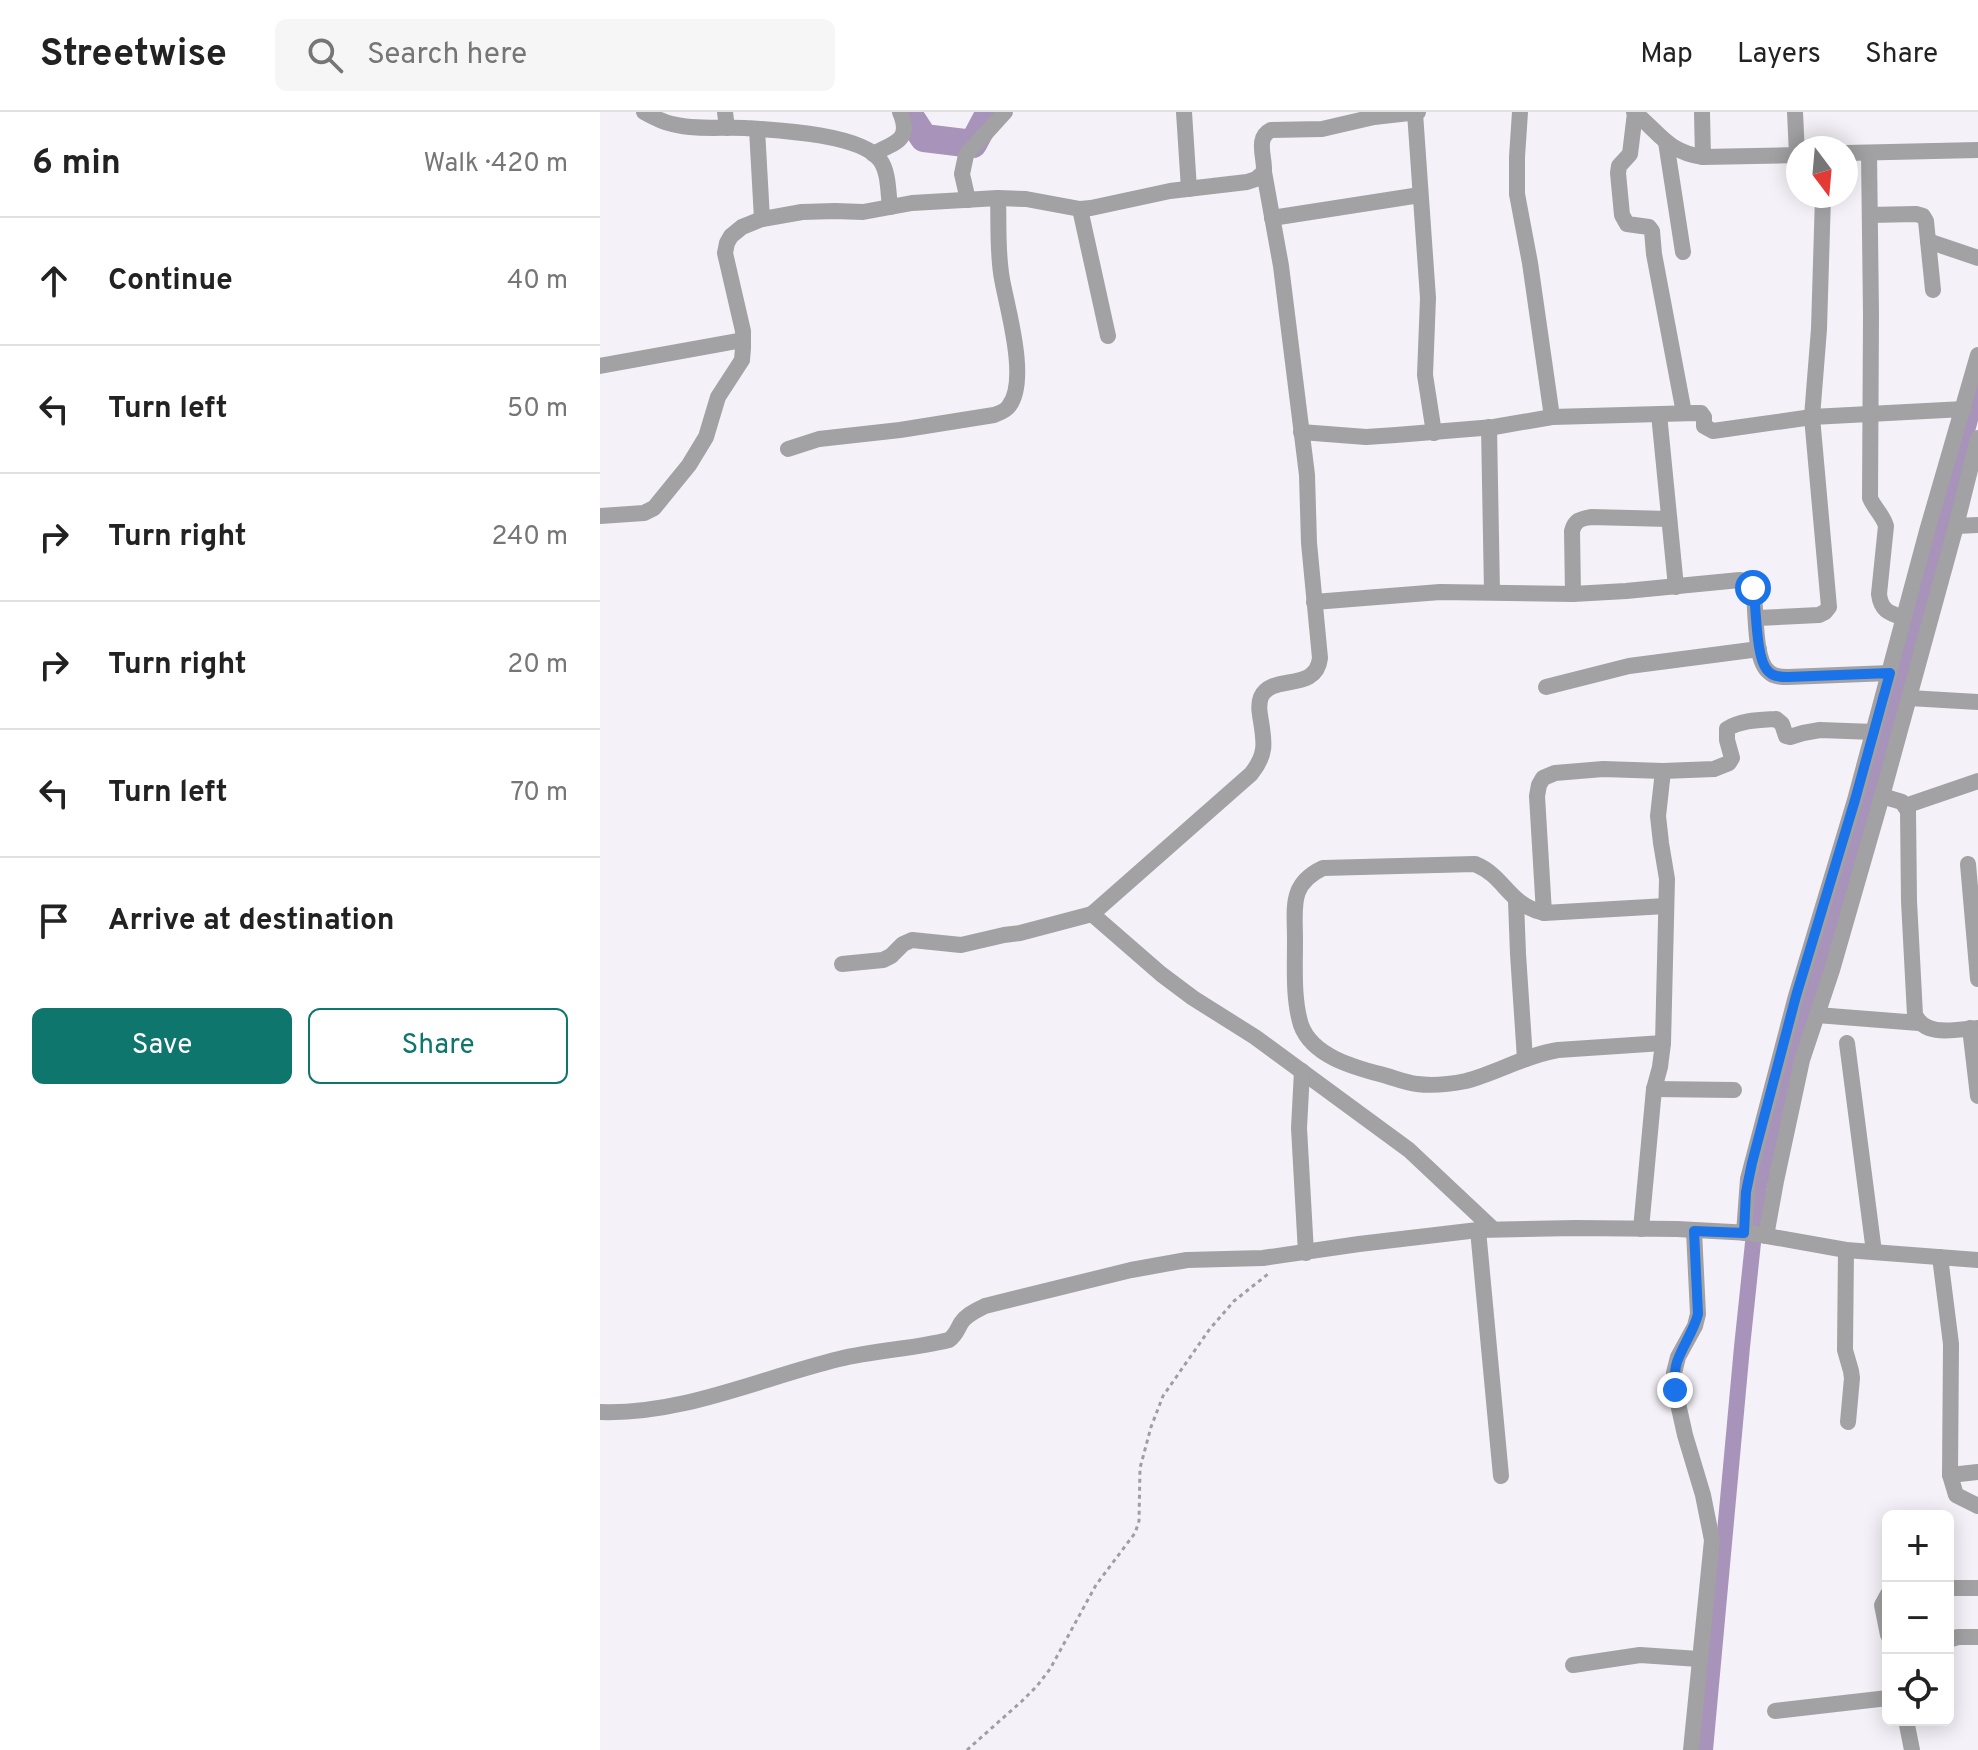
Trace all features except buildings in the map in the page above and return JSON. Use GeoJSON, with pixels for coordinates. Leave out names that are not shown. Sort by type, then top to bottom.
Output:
{"type":"FeatureCollection","features":[{"type":"Feature","properties":{"kind":"street"},"geometry":{"type":"LineString","coordinates":[[644,112],[671,124],[690,127],[726,120],[757,129],[820,135],[867,149],[880,160],[886,175],[890,207]]}},
{"type":"Feature","properties":{"kind":"street"},"geometry":{"type":"LineString","coordinates":[[873,154],[901,138],[905,131],[900,112]]}},
{"type":"Feature","properties":{"kind":"street"},"geometry":{"type":"LineString","coordinates":[[968,200],[962,174],[966,155],[1005,112]]}},
{"type":"Feature","properties":{"kind":"street"},"geometry":{"type":"LineString","coordinates":[[1184,112],[1189,189]]}},
{"type":"Feature","properties":{"kind":"street"},"geometry":{"type":"LineString","coordinates":[[1297,112],[1303,129]]}},
{"type":"Feature","properties":{"kind":"street"},"geometry":{"type":"LineString","coordinates":[[1520,112],[1517,194],[1552,417]]}},
{"type":"Feature","properties":{"kind":"street"},"geometry":{"type":"LineString","coordinates":[[1635,112],[1666,142],[1688,155],[1786,155]]}},
{"type":"Feature","properties":{"kind":"street"},"geometry":{"type":"LineString","coordinates":[[1635,112],[1632,147],[1619,166],[1618,173],[1622,215],[1627,224],[1649,227],[1652,231],[1684,413]]}},
{"type":"Feature","properties":{"kind":"street"},"geometry":{"type":"LineString","coordinates":[[1702,112],[1703,157]]}},
{"type":"Feature","properties":{"kind":"street"},"geometry":{"type":"LineString","coordinates":[[842,964],[883,960],[912,940],[961,945],[1092,914],[1251,774],[1260,762],[1264,741],[1259,708],[1261,697],[1267,689],[1304,679],[1319,667],[1307,475],[1287,310],[1264,172],[1261,142],[1265,132],[1322,129],[1374,117],[1411,113],[1428,298],[1425,375],[1434,433]]}},
{"type":"Feature","properties":{"kind":"street"},"geometry":{"type":"LineString","coordinates":[[1798,113],[1798,136]]}},
{"type":"Feature","properties":{"kind":"street"},"geometry":{"type":"LineString","coordinates":[[757,129],[762,219]]}},
{"type":"Feature","properties":{"kind":"street"},"geometry":{"type":"LineString","coordinates":[[1666,142],[1683,252]]}},
{"type":"Feature","properties":{"kind":"street"},"geometry":{"type":"LineString","coordinates":[[1858,153],[1978,150]]}},
{"type":"Feature","properties":{"kind":"street"},"geometry":{"type":"LineString","coordinates":[[1869,153],[1870,498],[1886,526],[1880,603],[1888,613],[1904,618]]}},
{"type":"Feature","properties":{"kind":"street"},"geometry":{"type":"LineString","coordinates":[[600,516],[644,513],[654,508],[689,465],[706,437],[718,397],[742,360],[743,331],[725,253],[731,236],[742,227],[762,219],[802,212],[863,212],[930,201],[998,198],[1041,200],[1080,209],[1091,208],[1157,193],[1247,182],[1264,172]]}},
{"type":"Feature","properties":{"kind":"street"},"geometry":{"type":"LineString","coordinates":[[1272,218],[1420,195]]}},
{"type":"Feature","properties":{"kind":"street"},"geometry":{"type":"LineString","coordinates":[[788,449],[819,439],[994,415],[1009,406],[1017,380],[1014,332],[1002,278],[998,198]]}},
{"type":"Feature","properties":{"kind":"street"},"geometry":{"type":"LineString","coordinates":[[1757,618],[1819,615],[1829,607],[1812,417],[1819,329],[1823,208]]}},
{"type":"Feature","properties":{"kind":"street"},"geometry":{"type":"LineString","coordinates":[[1080,209],[1108,336]]}},
{"type":"Feature","properties":{"kind":"street"},"geometry":{"type":"LineString","coordinates":[[1870,215],[1923,216],[1933,290]]}},
{"type":"Feature","properties":{"kind":"street"},"geometry":{"type":"LineString","coordinates":[[1928,241],[1978,258]]}},
{"type":"Feature","properties":{"kind":"street"},"geometry":{"type":"LineString","coordinates":[[600,366],[743,340]]}},
{"type":"Feature","properties":{"kind":"street"},"geometry":{"type":"LineString","coordinates":[[1755,1234],[1746,1192],[1752,1163],[1796,996],[1874,732],[1927,531],[1964,409],[1973,392],[1978,355]]}},
{"type":"Feature","properties":{"kind":"street"},"geometry":{"type":"LineString","coordinates":[[1301,432],[1366,437],[1434,433],[1552,417],[1684,413],[1701,413],[1704,426],[1713,431],[1812,417],[1964,409]]}},
{"type":"Feature","properties":{"kind":"street"},"geometry":{"type":"LineString","coordinates":[[1659,414],[1676,587]]}},
{"type":"Feature","properties":{"kind":"street"},"geometry":{"type":"LineString","coordinates":[[1489,427],[1492,592]]}},
{"type":"Feature","properties":{"kind":"street"},"geometry":{"type":"LineString","coordinates":[[1755,1234],[1776,1181],[1802,1060],[1882,796],[1978,438]]}},
{"type":"Feature","properties":{"kind":"street"},"geometry":{"type":"LineString","coordinates":[[1573,594],[1574,523],[1591,517],[1669,519]]}},
{"type":"Feature","properties":{"kind":"street"},"geometry":{"type":"LineString","coordinates":[[1956,526],[1978,525]]}},
{"type":"Feature","properties":{"kind":"street"},"geometry":{"type":"LineString","coordinates":[[1314,602],[1440,592],[1573,594],[1740,580],[1753,588],[1759,649],[1767,671],[1780,677],[1890,673]]}},
{"type":"Feature","properties":{"kind":"street"},"geometry":{"type":"LineString","coordinates":[[1546,687],[1629,666],[1759,649]]}},
{"type":"Feature","properties":{"kind":"street"},"geometry":{"type":"LineString","coordinates":[[1909,698],[1978,702]]}},
{"type":"Feature","properties":{"kind":"street"},"geometry":{"type":"LineString","coordinates":[[1544,913],[1537,796],[1543,778],[1555,773],[1603,769],[1714,769],[1729,763],[1732,758],[1727,729],[1748,721],[1776,719],[1780,721],[1786,736],[1790,737],[1811,731],[1874,732]]}},
{"type":"Feature","properties":{"kind":"street"},"geometry":{"type":"LineString","coordinates":[[1641,1229],[1654,1089],[1663,1043],[1667,879],[1658,816],[1663,771]]}},
{"type":"Feature","properties":{"kind":"street"},"geometry":{"type":"LineString","coordinates":[[1905,806],[1978,781]]}},
{"type":"Feature","properties":{"kind":"street"},"geometry":{"type":"LineString","coordinates":[[1882,796],[1896,799],[1908,811],[1915,1015],[1927,1029],[1974,1028],[1978,1096]]}},
{"type":"Feature","properties":{"kind":"street"},"geometry":{"type":"LineString","coordinates":[[1663,1043],[1558,1050],[1465,1081],[1441,1084],[1418,1084],[1348,1065],[1328,1055],[1311,1041],[1302,1027],[1295,990],[1295,904],[1299,886],[1309,874],[1323,868],[1475,864],[1486,869],[1516,901],[1544,913],[1666,906]]}},
{"type":"Feature","properties":{"kind":"street"},"geometry":{"type":"LineString","coordinates":[[1968,864],[1978,979]]}},
{"type":"Feature","properties":{"kind":"street"},"geometry":{"type":"LineString","coordinates":[[1516,901],[1525,1059]]}},
{"type":"Feature","properties":{"kind":"street"},"geometry":{"type":"LineString","coordinates":[[1092,914],[1193,998],[1255,1037],[1409,1150],[1485,1230],[1501,1476]]}},
{"type":"Feature","properties":{"kind":"street"},"geometry":{"type":"LineString","coordinates":[[1817,1015],[1919,1023]]}},
{"type":"Feature","properties":{"kind":"street"},"geometry":{"type":"LineString","coordinates":[[1847,1043],[1874,1252]]}},
{"type":"Feature","properties":{"kind":"street"},"geometry":{"type":"LineString","coordinates":[[1302,1071],[1299,1128],[1306,1253]]}},
{"type":"Feature","properties":{"kind":"street"},"geometry":{"type":"LineString","coordinates":[[1654,1089],[1734,1090]]}},
{"type":"Feature","properties":{"kind":"street"},"geometry":{"type":"LineString","coordinates":[[600,1412],[639,1411],[687,1403],[842,1358],[949,1340],[956,1335],[968,1314],[985,1306],[1131,1270],[1187,1260],[1263,1258],[1485,1230],[1641,1229],[1755,1234],[1846,1250],[1978,1260]]}},
{"type":"Feature","properties":{"kind":"street"},"geometry":{"type":"LineString","coordinates":[[1689,1750],[1712,1540],[1703,1495],[1685,1435],[1674,1373],[1698,1314],[1694,1231]]}},
{"type":"Feature","properties":{"kind":"street"},"geometry":{"type":"LineString","coordinates":[[1846,1250],[1845,1350],[1852,1378],[1848,1422]]}},
{"type":"Feature","properties":{"kind":"street"},"geometry":{"type":"LineString","coordinates":[[1940,1257],[1951,1344],[1950,1475],[1956,1495],[1978,1506]]}},
{"type":"Feature","properties":{"kind":"street"},"geometry":{"type":"LineString","coordinates":[[1950,1475],[1978,1472]]}},
{"type":"Feature","properties":{"kind":"street"},"geometry":{"type":"LineString","coordinates":[[1954,1588],[1978,1588]]}},
{"type":"Feature","properties":{"kind":"street"},"geometry":{"type":"LineString","coordinates":[[1954,1638],[1978,1637]]}},
{"type":"Feature","properties":{"kind":"street"},"geometry":{"type":"LineString","coordinates":[[1573,1665],[1640,1655],[1699,1659]]}},
{"type":"Feature","properties":{"kind":"street"},"geometry":{"type":"LineString","coordinates":[[1775,1711],[1882,1699]]}},
{"type":"Feature","properties":{"kind":"street"},"geometry":{"type":"LineString","coordinates":[[1907,1726],[1912,1750]]}},
{"type":"Feature","properties":{"kind":"path"},"geometry":{"type":"LineString","coordinates":[[967,1750],[1022,1701],[1050,1669],[1096,1585],[1135,1533],[1139,1521],[1140,1468],[1163,1396],[1209,1330],[1234,1301],[1270,1273]]}},
{"type":"Feature","properties":{"kind":"waterway"},"geometry":{"type":"LineString","coordinates":[[907,112],[924,138],[973,144],[990,112]]}},
{"type":"Feature","properties":{"kind":"waterway"},"geometry":{"type":"LineString","coordinates":[[1705,1750],[1759,1186],[1786,1077],[1848,871],[1978,390]]}},
{"type":"Feature","properties":{"kind":"route"},"geometry":{"type":"LineString","coordinates":[[1675,1390],[1674,1373],[1678,1357],[1698,1314],[1694,1231],[1744,1233],[1746,1192],[1752,1163],[1796,996],[1890,673],[1780,677],[1767,671],[1759,649],[1753,588]]}}]}
